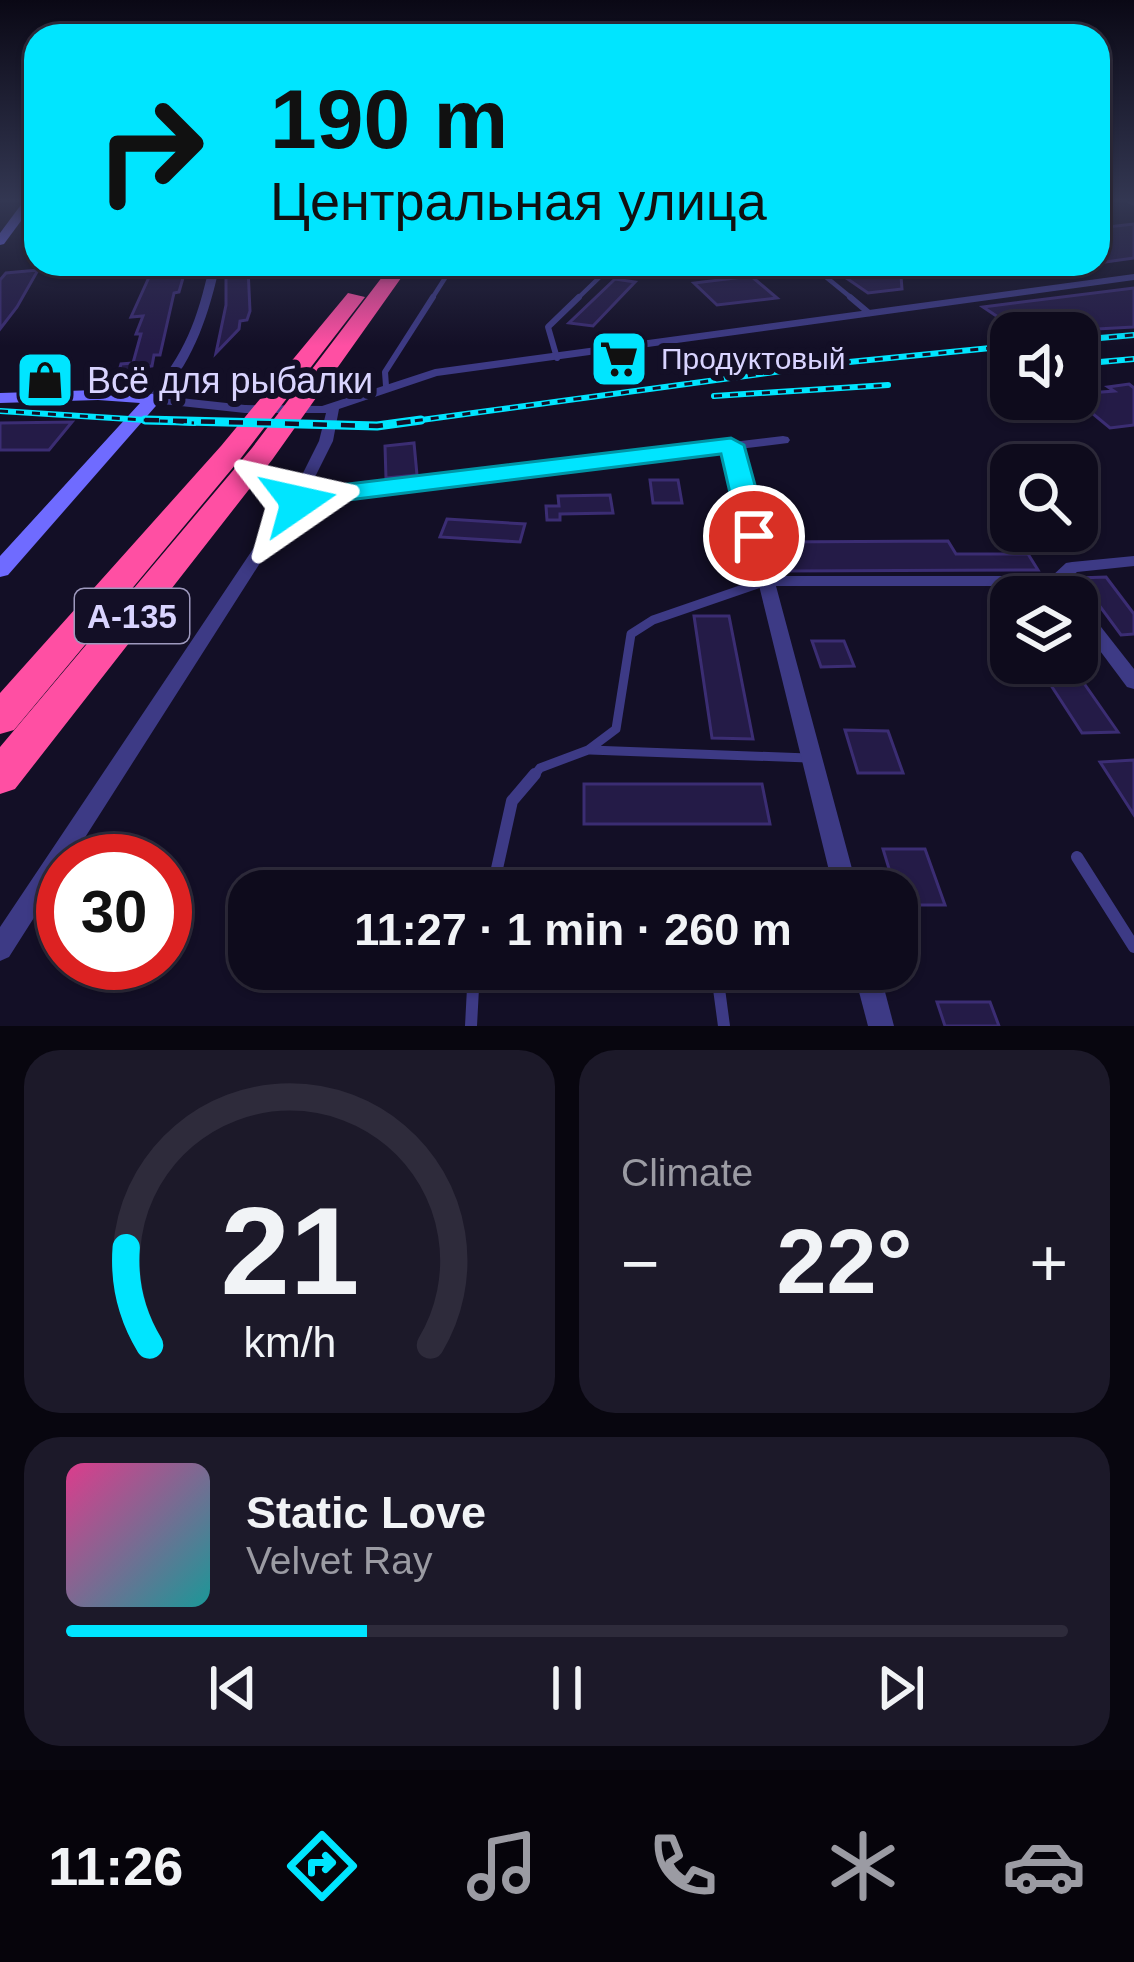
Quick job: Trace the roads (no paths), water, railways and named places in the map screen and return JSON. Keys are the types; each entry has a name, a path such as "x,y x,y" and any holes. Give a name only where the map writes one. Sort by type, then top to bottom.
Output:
{"highway":[{"name":"А-135","path":"0,776 246,453 282,389 371,276"},
{"name":"А-135","path":"0,719 246,453 310,391 393,276"}],"street":[{"path":"0,570 178,371 200,333 212,276"},
{"path":"0,398 98,394 284,411 334,408 386,386 435,373 1134,277"},
{"path":"312,491 307,478 326,441 334,408"},
{"path":"0,949 261,549 312,491 340,493 782,440"},
{"path":"731,445 841,870"},
{"path":"1062,576 1072,567 1134,561"},
{"path":"766,581 990,581"},
{"path":"1098,635 1134,682"},
{"path":"872,990 881,1026"}],"lane":[{"path":"386,386 385,372 446,276"},
{"path":"557,358 548,327 601,276"},
{"path":"824,276 869,313"},
{"path":"497,870 512,801 540,768 588,750 616,729 631,634 653,620 766,581"},
{"path":"588,750 812,758"},
{"path":"1077,857 1134,947"},
{"path":"471,1026 473,990"},
{"path":"719,990 724,1026"}],"railway":[{"path":"1098,338 1134,335"},
{"path":"399,423 849,362 990,348"},
{"path":"1098,362 1134,359"},
{"path":"714,396 888,385"},
{"path":"0,411 146,420"},
{"path":"146,420 399,423"},
{"path":"146,420 194,423"},
{"path":"399,423 421,420"}],"place":[{"name":"Продуктовый","path":"619,359"},
{"name":"Всё для рыбалки","path":"45,380"}]}
